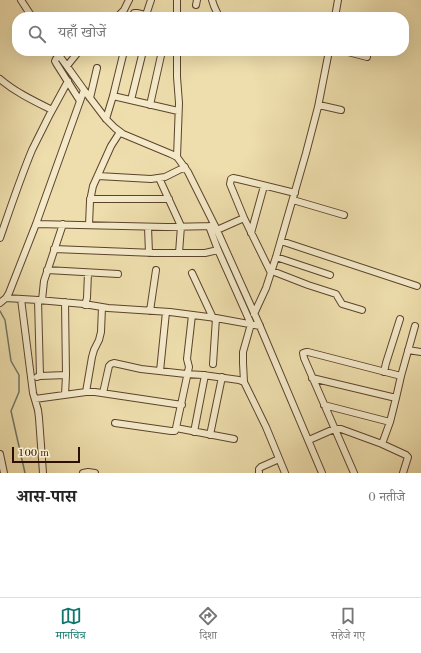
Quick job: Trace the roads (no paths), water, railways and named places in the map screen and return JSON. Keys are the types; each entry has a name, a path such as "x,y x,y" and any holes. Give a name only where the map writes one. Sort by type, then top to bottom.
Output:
{"street":[{"path":"21,0 29,12"},
{"path":"122,12 129,0"},
{"path":"150,0 150,12"},
{"path":"177,0 177,12"},
{"path":"212,0 217,12"},
{"path":"336,12 338,0"},
{"path":"57,56 55,61 80,101"},
{"path":"60,56 84,90 114,128 177,157 185,167 260,326 322,473"},
{"path":"67,66 76,56"},
{"path":"106,119 123,56"},
{"path":"131,100 142,56"},
{"path":"150,105 161,56"},
{"path":"176,56 179,103 177,157"},
{"path":"254,314 266,288 293,200 319,105 328,56"},
{"path":"90,98 97,68"},
{"path":"0,79 35,102 52,110"},
{"path":"0,238 32,151 68,81"},
{"path":"0,303 9,293 36,224 84,90"},
{"path":"113,96 178,112"},
{"path":"319,105 342,110"},
{"path":"89,225 90,199 93,186 111,146 120,132"},
{"path":"98,176 151,179 165,177 185,167"},
{"path":"159,178 181,226 179,253"},
{"path":"295,193 238,179 231,178 230,180 230,184 244,218 271,272 334,293 338,296 342,304 362,310"},
{"path":"251,233 264,186"},
{"path":"90,199 169,199"},
{"path":"293,200 344,215"},
{"path":"36,224 214,227 244,218"},
{"path":"40,376 40,300 47,270 62,224"},
{"path":"148,227 149,253"},
{"path":"214,227 218,250 250,324 243,352 244,382 266,427 285,473"},
{"path":"281,241 417,286"},
{"path":"54,249 149,253 205,253 218,250"},
{"path":"276,257 330,275"},
{"path":"47,270 118,274"},
{"path":"150,311 156,270"},
{"path":"85,305 87,298 88,273"},
{"path":"192,273 214,318 213,364"},
{"path":"6,298 166,312 260,326"},
{"path":"21,299 33,393 39,418 43,473"},
{"path":"65,302 65,395"},
{"path":"86,392 92,357 101,332 102,307"},
{"path":"160,371 166,312"},
{"path":"115,423 175,431 188,374 189,367 187,359 192,315"},
{"path":"384,372 400,319"},
{"path":"382,444 390,422 415,326"},
{"path":"408,350 421,352"},
{"path":"354,473 312,378 303,355 304,352 401,376"},
{"path":"103,393 109,366 114,363 160,371 222,377 244,382"},
{"path":"31,378 40,376 66,375"},
{"path":"194,432 205,375"},
{"path":"210,435 222,377"},
{"path":"312,378 396,398"},
{"path":"35,399 86,392 103,393 182,405"},
{"path":"324,405 390,422"},
{"path":"176,428 234,439"},
{"path":"309,440 334,429 341,429 382,444 406,455 408,457 403,473"},
{"path":"0,454 4,473"},
{"path":"260,473 259,469 279,459"},
{"path":"83,473 95,473"}],"waterway":[{"path":"0,311 5,320 11,361 19,375 19,392 11,411 25,473"}]}
